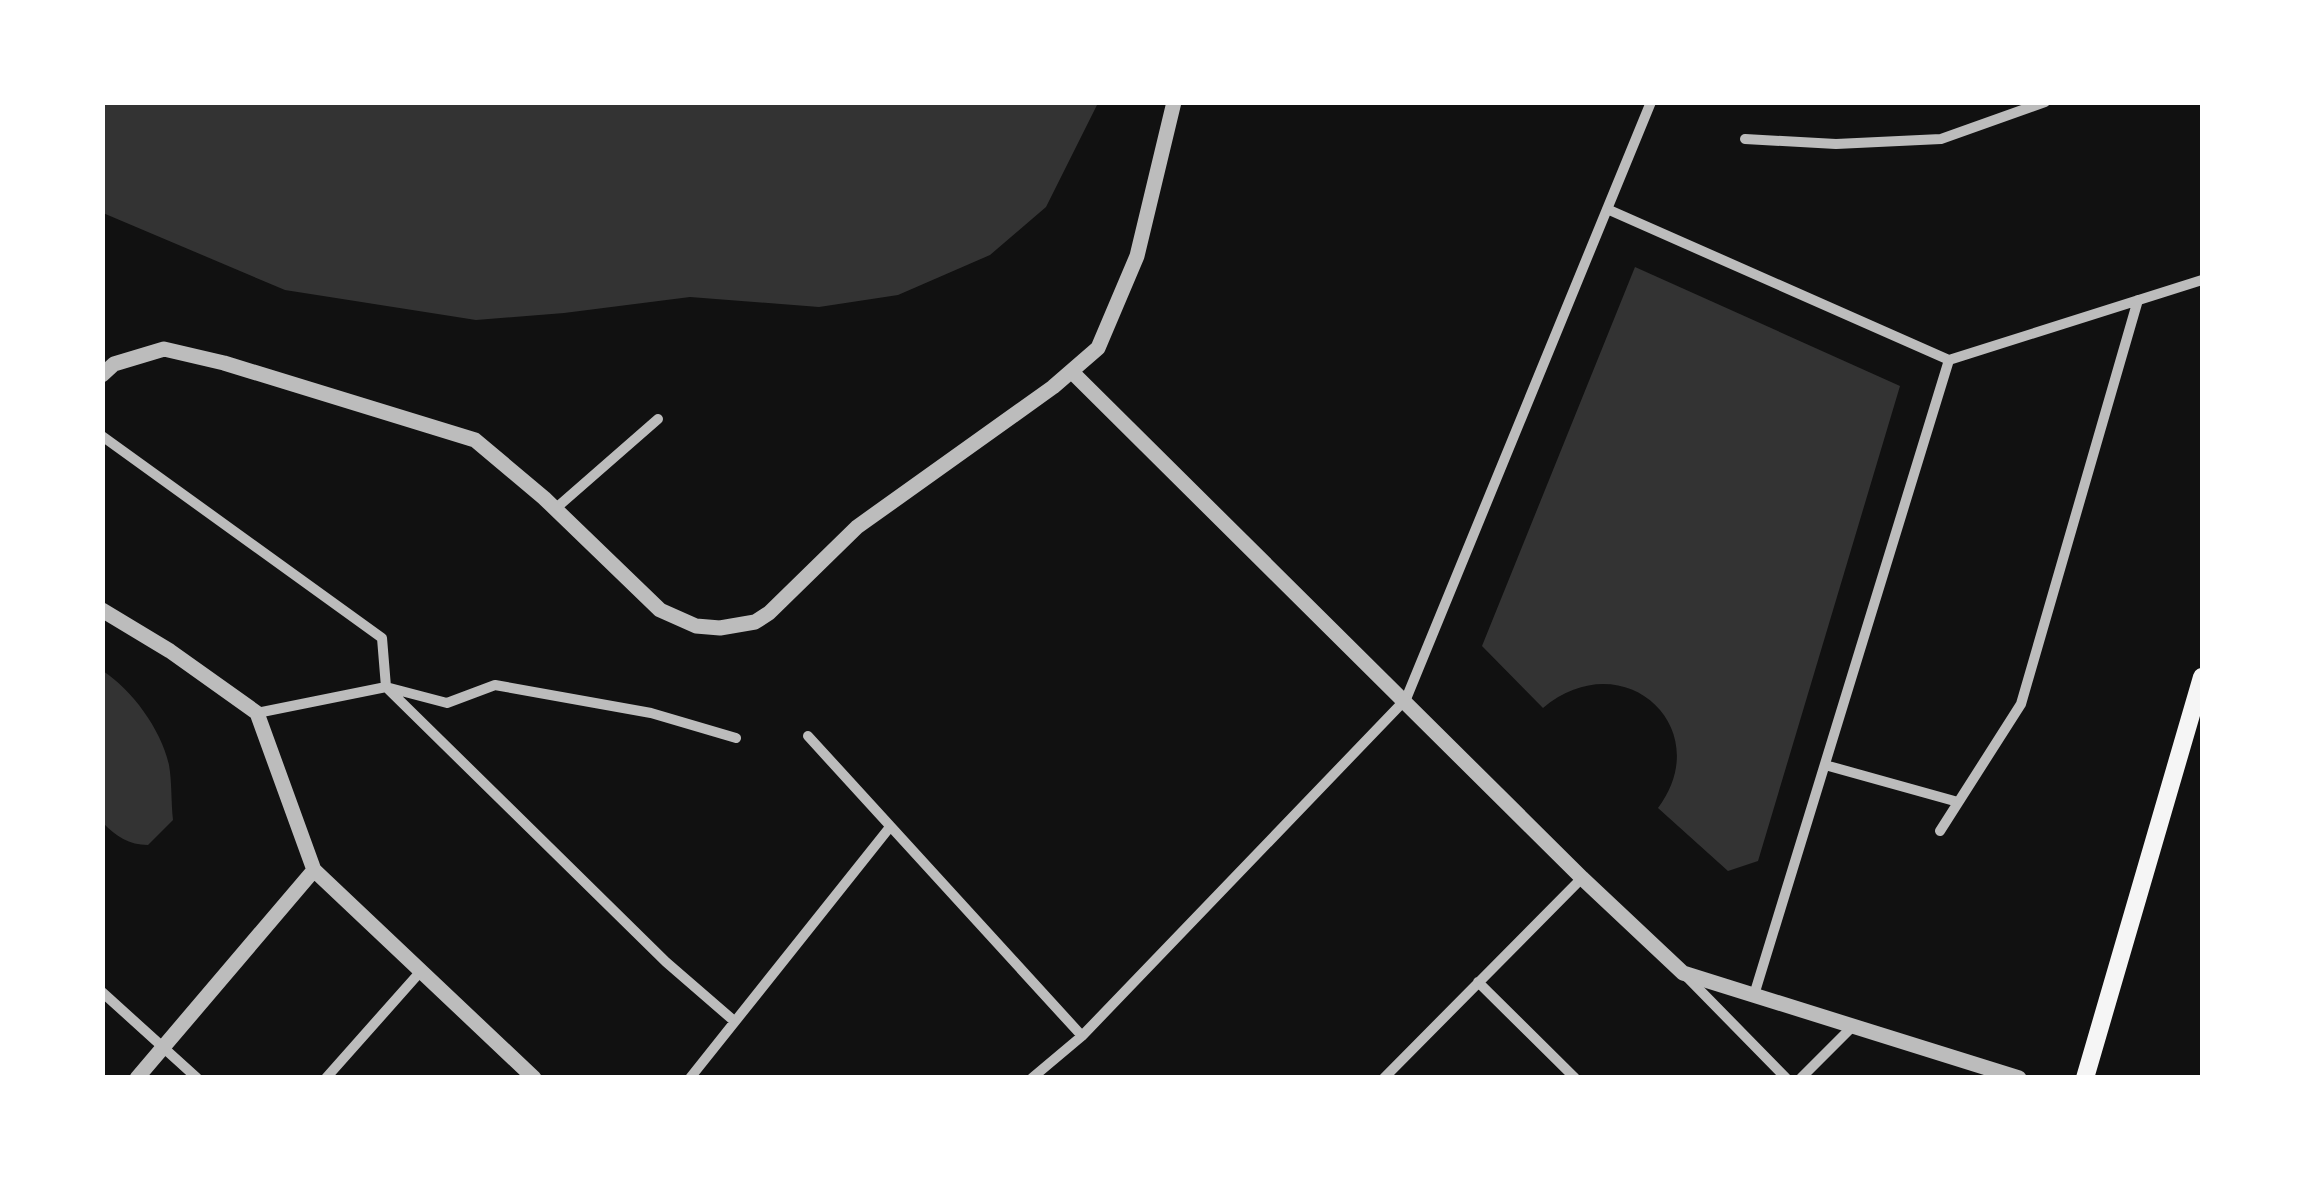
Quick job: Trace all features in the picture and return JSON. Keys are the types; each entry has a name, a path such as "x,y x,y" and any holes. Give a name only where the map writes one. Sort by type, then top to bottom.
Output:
{"main road":[{"path":"2086,1078 2202,677"}],"street":[{"path":"102,375 114,364 164,349 224,363 475,440 646,598 675,619 720,628 755,622 791,594 857,527 1072,372 1098,348 1137,256 1174,102"},
{"path":"1032,1078 1082,1036 1406,700 1651,102"},
{"path":"1744,139 1836,144 1941,139 2045,102"},
{"path":"1607,208 1949,360 2202,280"},
{"path":"1940,830 2021,704 2138,300"},
{"path":"1754,995 1949,360"},
{"path":"1072,372 1786,1078"},
{"path":"554,509 658,419"},
{"path":"102,436 382,638 386,687 666,962 733,1020"},
{"path":"102,610 170,651 257,712 314,870 526,1075"},
{"path":"257,712 386,687 446,703 495,685 651,713 736,738"},
{"path":"808,736 1082,1036"},
{"path":"1825,765 1958,802"},
{"path":"690,1078 890,827"},
{"path":"137,1078 314,870"},
{"path":"1384,1078 1582,878"},
{"path":"326,1078 422,971"},
{"path":"1683,973 2019,1078"},
{"path":"1478,982 1575,1078"},
{"path":"102,992 197,1078"},
{"path":"1801,1078 1853,1026"}],"shaded area":[{"path":"103,102 1098,103 1046,207 990,255 898,295 819,307 690,297 476,320 285,290 103,213"},
{"path":"1635,267 1900,386 1758,861 1728,871 1658,808 1674,778 1677,749 1669,724 1653,703 1630,689 1603,684 1573,690 1543,708 1482,646"},
{"path":"103,671 144,712 169,765 173,820 148,845 123,839 103,823"}]}
